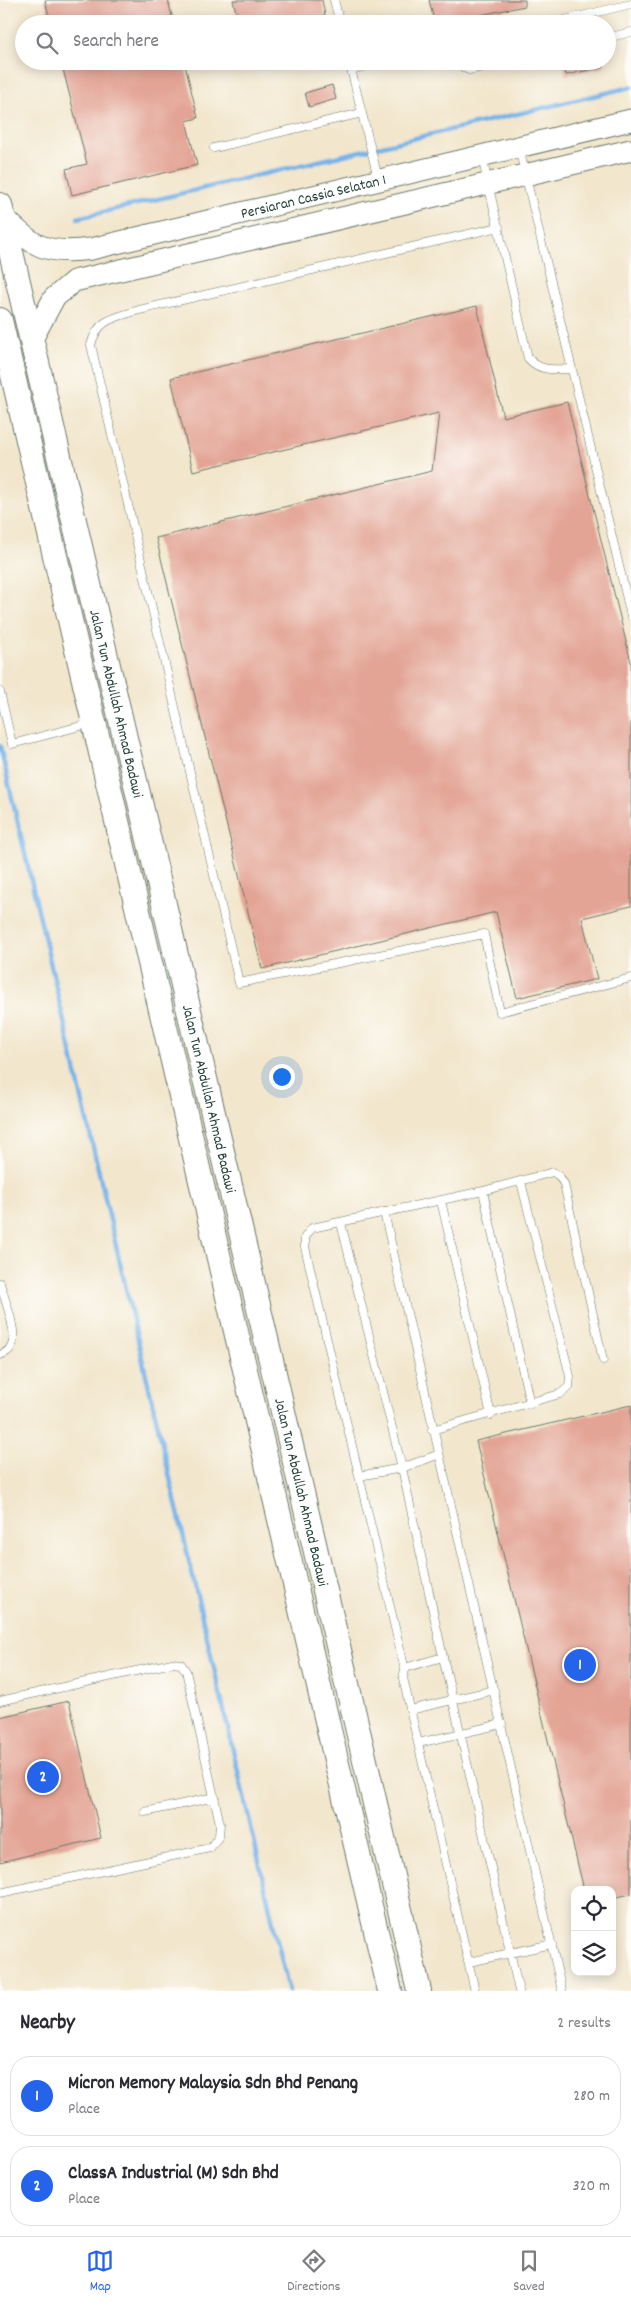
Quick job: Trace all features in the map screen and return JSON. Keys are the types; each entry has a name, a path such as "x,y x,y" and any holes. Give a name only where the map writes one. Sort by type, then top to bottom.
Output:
{"main road":[{"name":"Jalan Tun Abdullah Ahmad Badawi","path":"2,210 419,1991"},
{"name":"Jalan Tun Abdullah Ahmad Badawi","path":"0,320 4,349 94,723 390,1991"}],"street":[{"name":"Persiaran Cassia Selatan 1","path":"2,210 26,239 42,248 72,252 100,247 376,173 482,155 631,120"},
{"name":"Persiaran Cassia Selatan 1","path":"32,339 54,298 74,281 631,150"}],"lane":[{"path":"334,0 338,15"},
{"path":"585,15 631,4"},
{"path":"616,36 631,32"},
{"path":"351,70 376,173"},
{"path":"214,148 362,113"},
{"path":"518,146 570,369 631,616"},
{"path":"482,155 528,358 533,364 544,370 570,369"},
{"path":"499,227 139,310 106,321 98,328 91,345 239,984 484,934 500,1012 631,978"},
{"path":"0,692 12,744 94,723"},
{"path":"475,1991 403,1678 405,1670 305,1247 305,1236 312,1228 522,1182 553,1172 559,1176 564,1184 603,1360"},
{"path":"432,1430 530,1404 560,1394 570,1387 570,1376 522,1182"},
{"path":"483,1191 530,1404"},
{"path":"440,1201 491,1414"},
{"path":"384,1212 437,1455 502,1724 562,1991"},
{"path":"341,1222 402,1468 452,1700 519,1991"},
{"path":"0,1283 12,1328 12,1345 7,1352 0,1355"},
{"path":"359,1476 402,1468 437,1455"},
{"path":"405,1670 415,1664 443,1658"},
{"path":"0,1701 172,1663 181,1664 186,1672 215,1797 219,1836 210,1848 0,1893"},
{"path":"410,1710 494,1690"},
{"path":"418,1743 502,1724"},
{"path":"145,1812 215,1797"},
{"path":"469,1962 552,1944"}],"building":[{"path":"45,0 168,0 172,15 49,15"},
{"path":"233,0 322,0 325,15 237,15"},
{"path":"429,0 525,0 525,6 480,15 433,15"},
{"path":"63,70 186,70 198,118 186,121 197,165 72,195 66,169 87,164"},
{"path":"565,70 590,70 566,75"},
{"path":"332,85 336,99 309,107 305,93"},
{"path":"477,306 503,417 567,402 631,662 631,906 582,918 597,979 517,998 496,912 262,969 156,538 432,471 439,413 193,471 171,378"},
{"path":"631,1405 631,1894 616,1897 616,1886 583,1886 476,1441"},
{"path":"69,1701 101,1838 0,1862 0,1717"}],"waterway":[{"path":"78,218 631,87"},
{"path":"0,746 289,1991"}],"place":[{"name":"Micron Memory Malaysia Sdn Bhd Penang","path":"580,1665"},
{"name":"ClassA Industrial (M) Sdn Bhd","path":"43,1777"}]}
